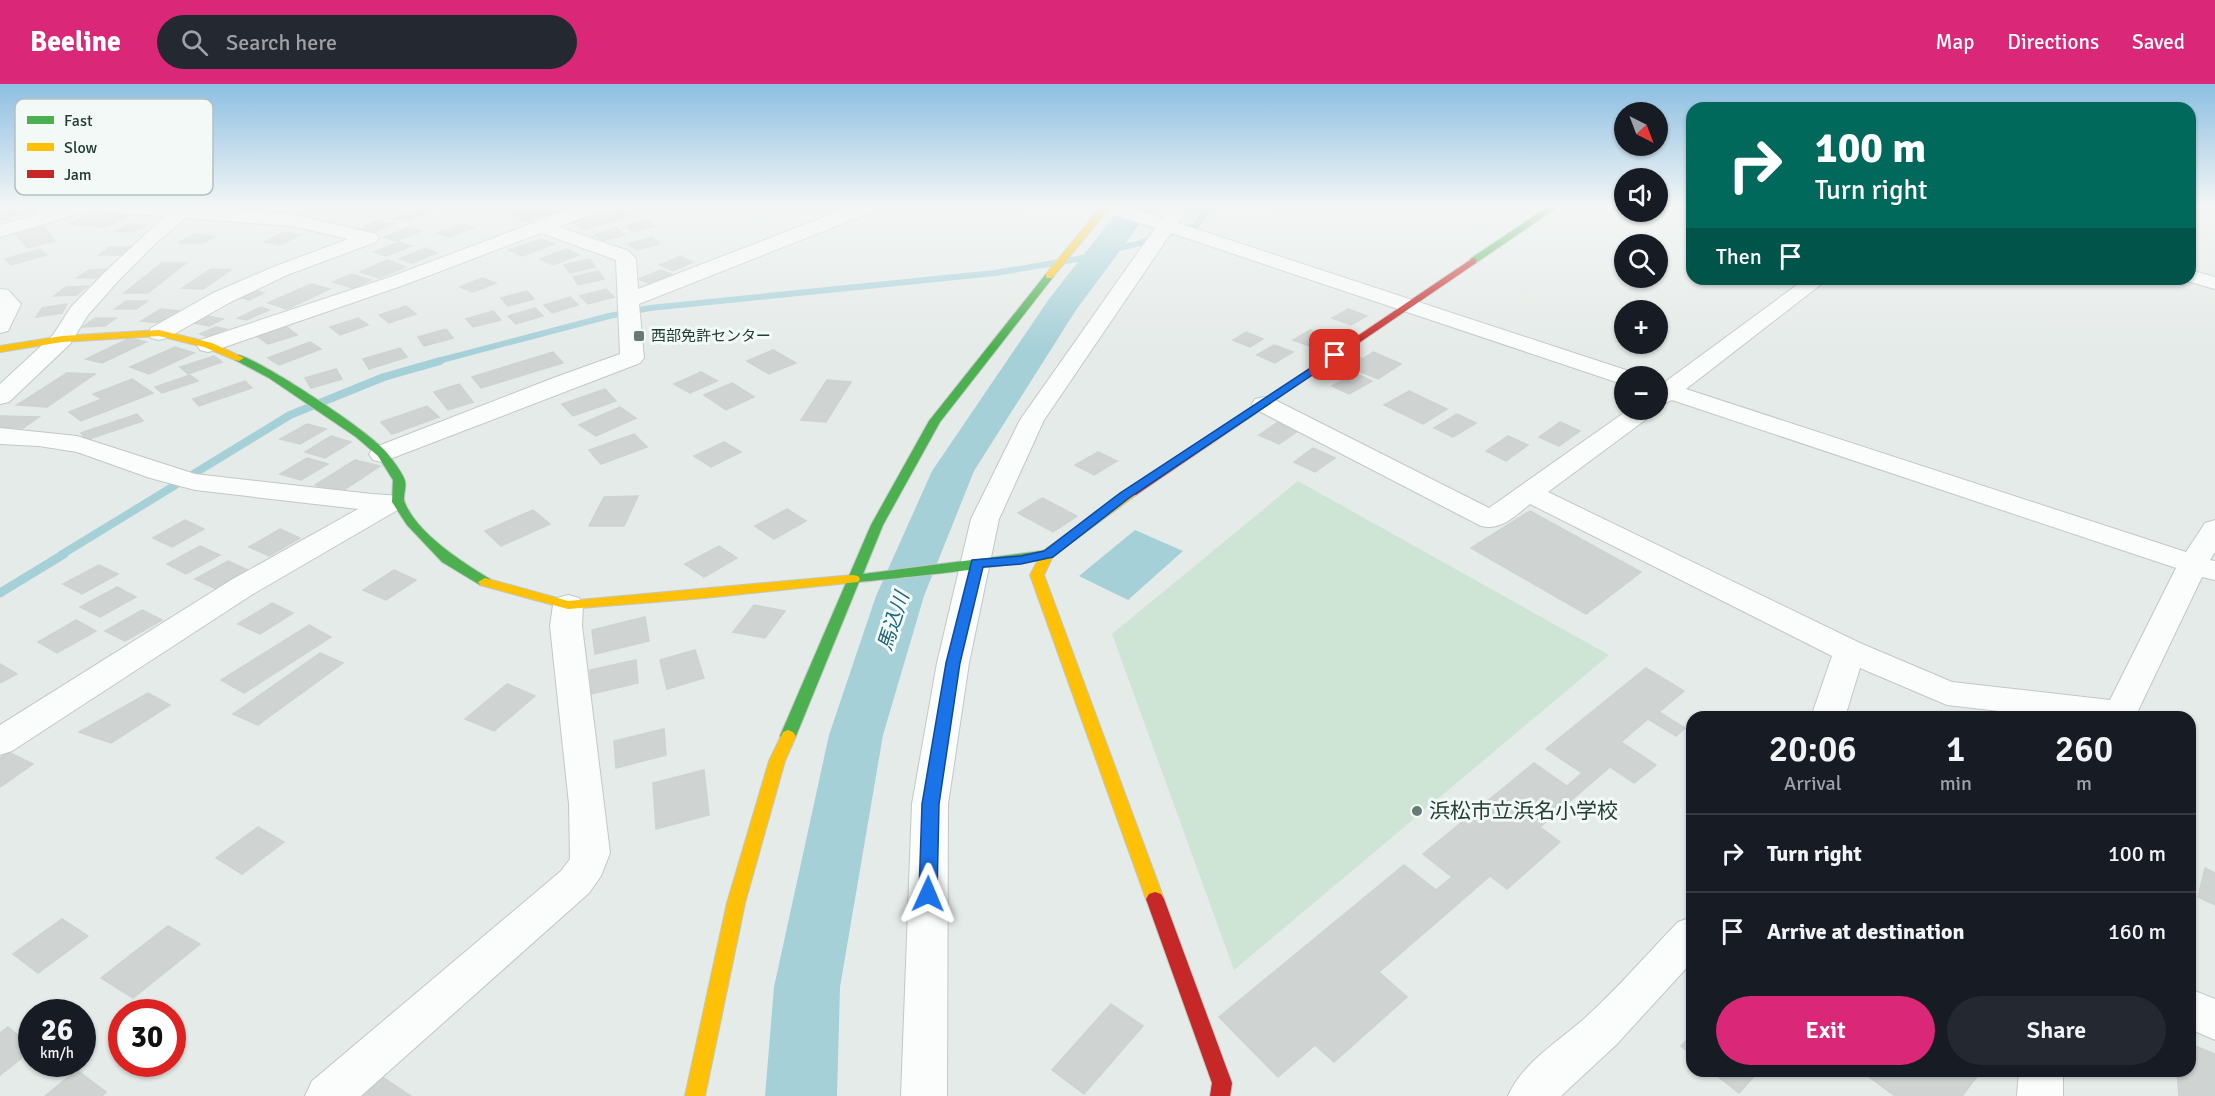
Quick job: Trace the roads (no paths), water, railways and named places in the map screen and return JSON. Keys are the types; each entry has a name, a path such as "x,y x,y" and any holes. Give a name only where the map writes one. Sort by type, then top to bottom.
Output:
{"street":[{"path":"0,397 62,339 79,312 134,253"},
{"path":"159,333 221,298 280,271 328,253"},
{"path":"208,345 397,281 469,253"},
{"path":"382,454 564,382 632,358 626,259 617,253"},
{"path":"630,308 759,253"},
{"path":"695,1096 735,903 777,761 877,525 935,422 1023,307 1068,253"},
{"path":"924,1096 930,804 953,663 986,519 1032,420 1149,253"},
{"path":"1257,253 1407,306 1614,374"},
{"path":"393,502 426,543 469,574 510,591 568,605 684,597 853,580 977,563 1021,560 1048,554 1125,496 1485,253"},
{"path":"2196,278 2215,283"},
{"path":"1668,388 1810,285"},
{"path":"0,295 10,304 0,326"},
{"path":"0,349 62,339 159,333 208,345 253,364 360,435 382,454 399,480 393,502 242,587 0,742"},
{"path":"1668,395 2204,568"},
{"path":"1264,404 1491,520 1629,420"},
{"path":"0,436 69,442 183,480 372,502 393,502"},
{"path":"1529,493 1849,651 1947,693 2088,711"},
{"path":"2121,711 2204,568 2215,528"},
{"path":"1048,554 1037,575 1222,1083 1220,1096"},
{"path":"328,1096 575,882 588,865 591,853 566,626 568,605"},
{"path":"1830,711 1849,651"},
{"path":"1531,1096 1560,1066 1601,1031 1686,940"},
{"path":"2196,1011 2215,1020"},
{"path":"2040,1096 2041,1077"}],"water":[{"path":"1135,530 1183,551 1128,600 1079,576"}],"waterway":[{"path":"434,362 609,316 650,308 995,273 1089,257 1097,253"},
{"name":"馬込川","path":"801,1096 807,987 856,735 900,596 953,471 1061,306 1102,253"},
{"path":"61,555 290,415 384,377 440,361"},
{"path":"0,593 64,554"}],"place":[{"name":"西部免許センター","path":"639,336"},
{"name":"浜松市立浜名小学校","path":"1417,811"}]}
